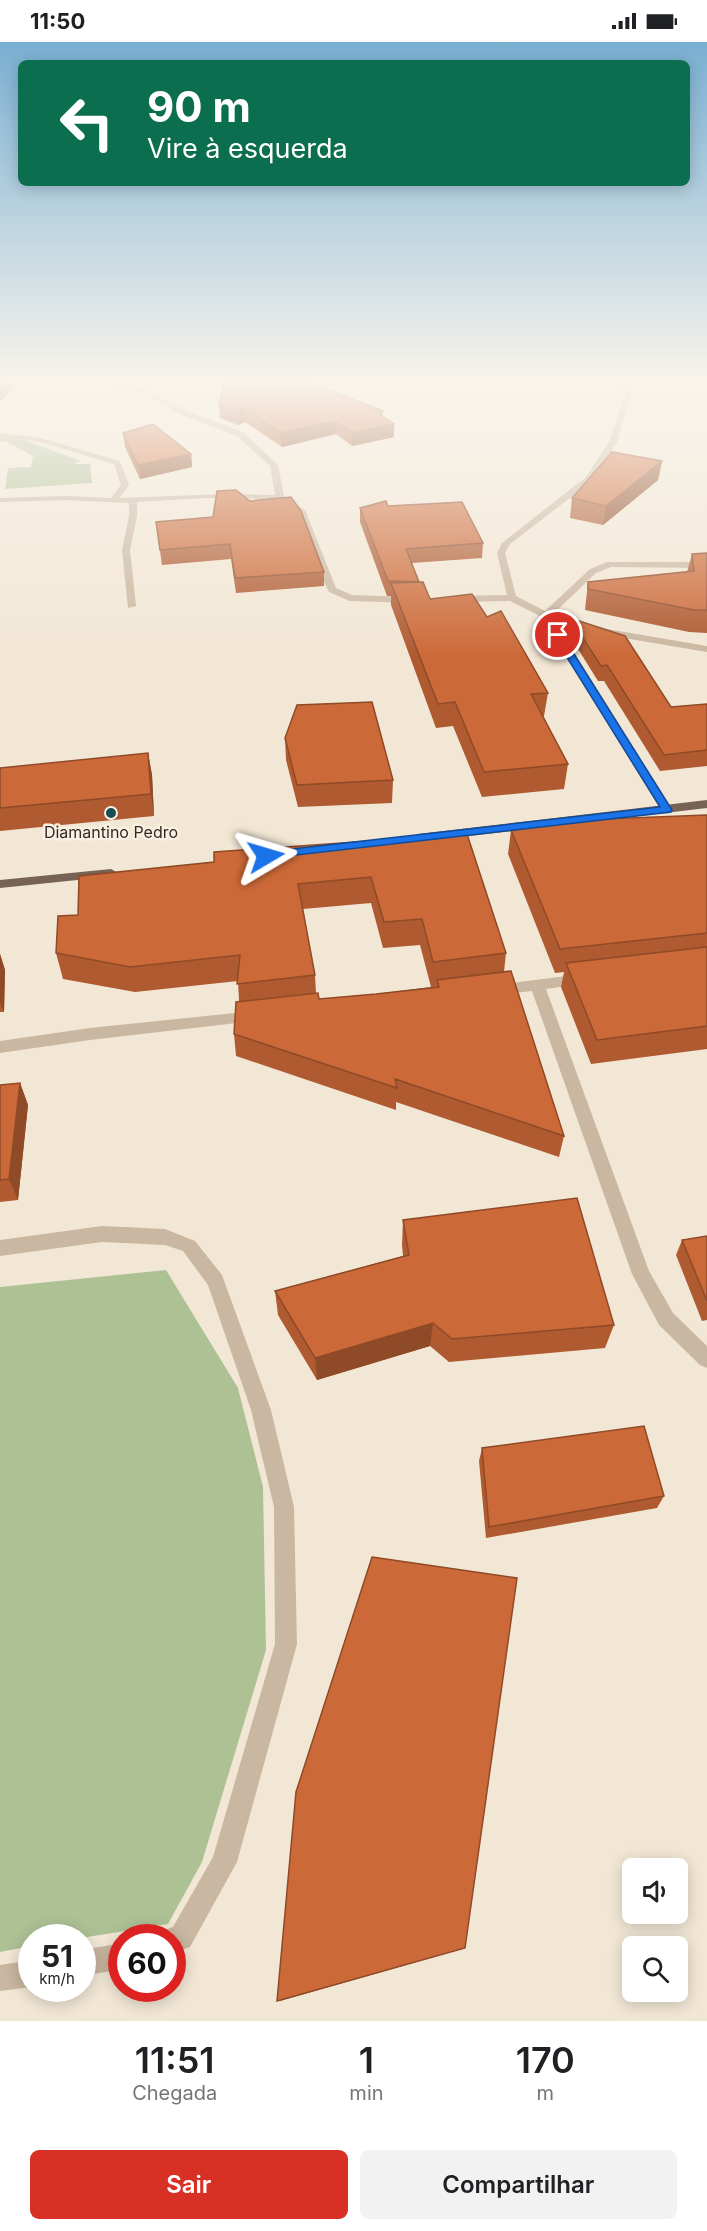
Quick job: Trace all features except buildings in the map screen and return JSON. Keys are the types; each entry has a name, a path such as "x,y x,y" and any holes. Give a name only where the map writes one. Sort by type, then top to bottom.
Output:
{"main road":[{"path":"408,840 707,804"},
{"path":"0,884 127,871"}],"street":[{"path":"113,501 125,484 121,472"},
{"path":"275,472 280,498"},
{"path":"512,598 501,553 506,543 589,479 593,472"},
{"path":"0,500 48,498 133,501 226,496 280,498 301,510 332,590 350,598 416,600"},
{"path":"0,510 63,506 84,501"},
{"path":"131,606 126,550 133,516 133,501"},
{"path":"546,615 593,571 610,564 707,565"},
{"path":"440,599 512,598 546,615 606,632 707,649"},
{"path":"546,615 667,810"},
{"path":"478,992 594,978"},
{"path":"537,985 641,1274 666,1319 707,1359"},
{"path":"0,1047 90,1034 266,1014"},
{"path":"0,1248 102,1234 165,1237 189,1246 216,1281 261,1410 284,1507 286,1644 224,1862 186,1929"},
{"path":"0,1978 18,1975"}],"green space":[{"path":"7,472 91,472 92,483 5,489"},
{"path":"166,1270 238,1388 263,1487 266,1650 202,1862 168,1924 108,1924 108,1934 96,1936 96,1924 18,1924 18,1949 0,1952 0,1287"}],"place":[{"name":"Diamantino Pedro","path":"111,813"}],"route":[{"path":"266,856 667,810 558,635"}]}
